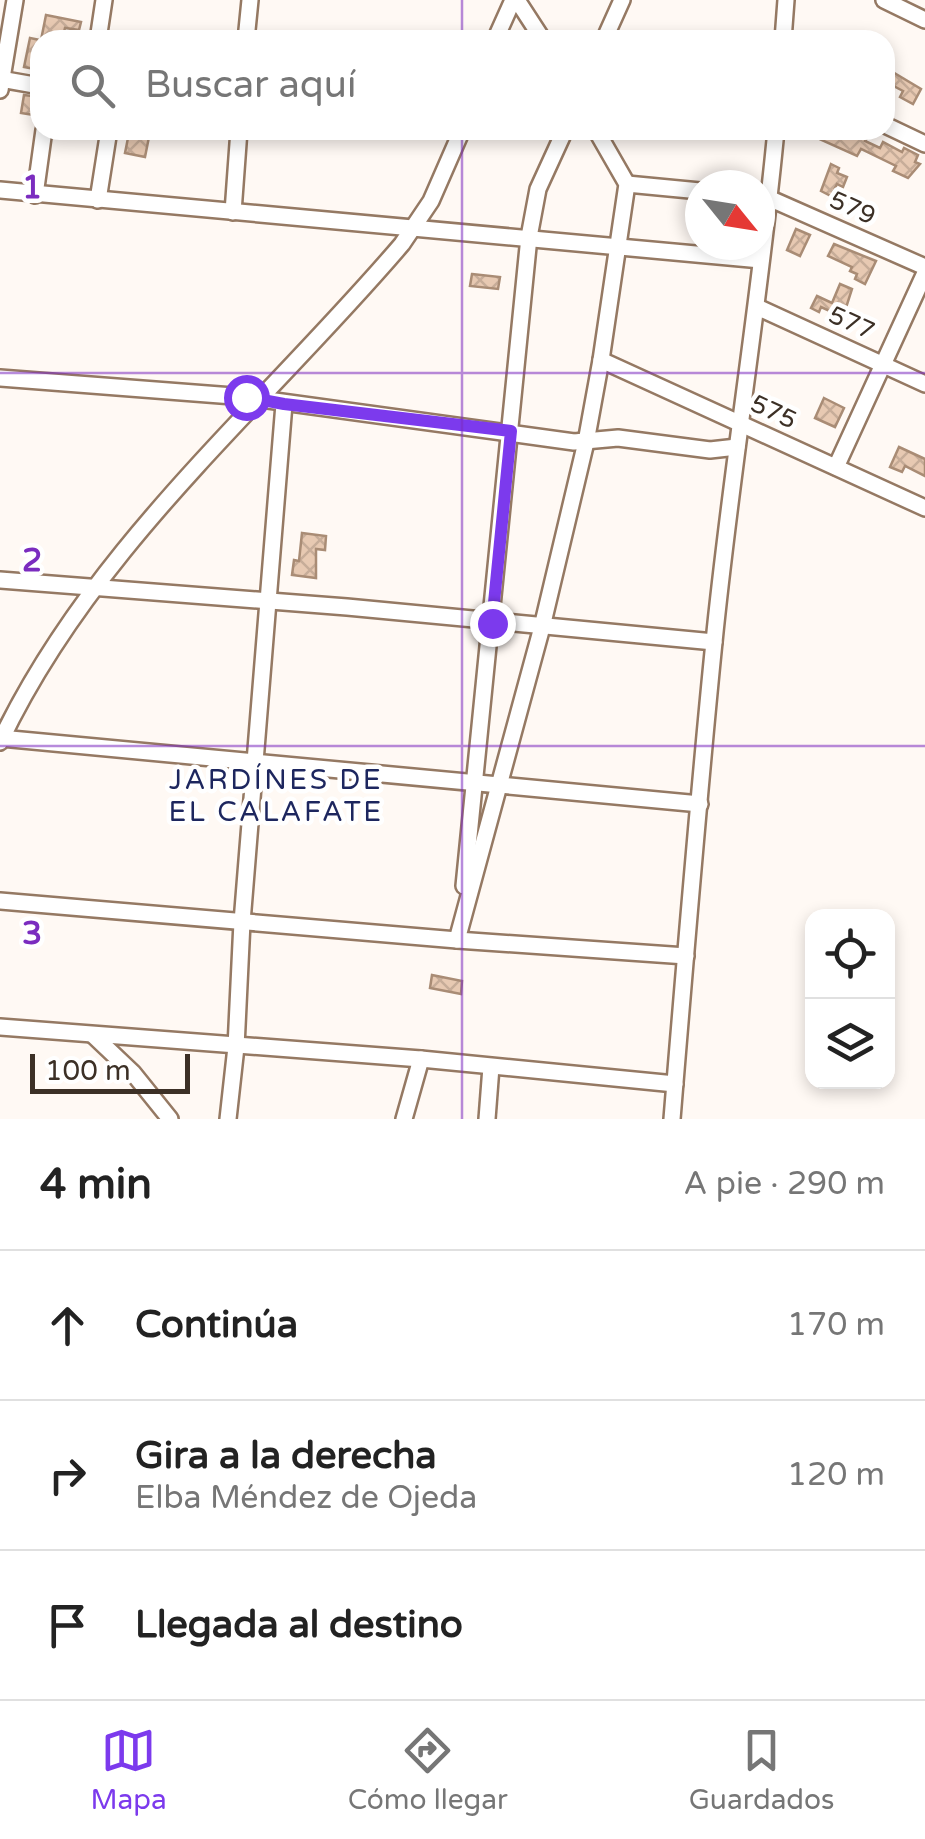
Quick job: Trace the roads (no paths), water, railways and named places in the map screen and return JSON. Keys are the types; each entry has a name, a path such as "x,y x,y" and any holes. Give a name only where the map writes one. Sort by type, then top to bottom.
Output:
{"street":[{"path":"15,0 1,83 30,85"},
{"path":"100,30 104,0"},
{"path":"247,30 250,0"},
{"path":"499,30 515,0 536,30"},
{"path":"608,30 622,0"},
{"path":"784,30 786,0"},
{"path":"884,0 925,20"},
{"path":"895,129 925,144"},
{"path":"35,194 43,140"},
{"path":"98,200 107,140"},
{"path":"232,212 238,140"},
{"path":"458,140 444,176 413,229 388,260 186,479 94,588 40,669 1,740 700,804"},
{"path":"466,901 463,882 529,237 538,189 560,140"},
{"path":"457,940 542,627 586,442 601,360 627,184 602,140"},
{"path":"769,170 774,140"},
{"path":"627,184 685,190"},
{"path":"0,190 685,253"},
{"name":"579","path":"775,201 925,270"},
{"path":"672,1119 714,642 761,260"},
{"path":"836,467 925,270"},
{"name":"577","path":"757,307 925,384"},
{"name":"575","path":"601,360 925,508"},
{"path":"0,378 260,398 586,442 618,438 710,450 737,447"},
{"path":"228,1119 284,404"},
{"path":"0,580 714,642"},
{"path":"0,901 686,956"},
{"path":"0,1027 421,1059 675,1084"},
{"path":"92,1035 123,1062 170,1119"},
{"path":"404,1119 421,1059"},
{"path":"486,1119 491,1067"}],"district":[{"name":"JARDÍNES DE EL CALAFATE","path":"276,795"}]}
